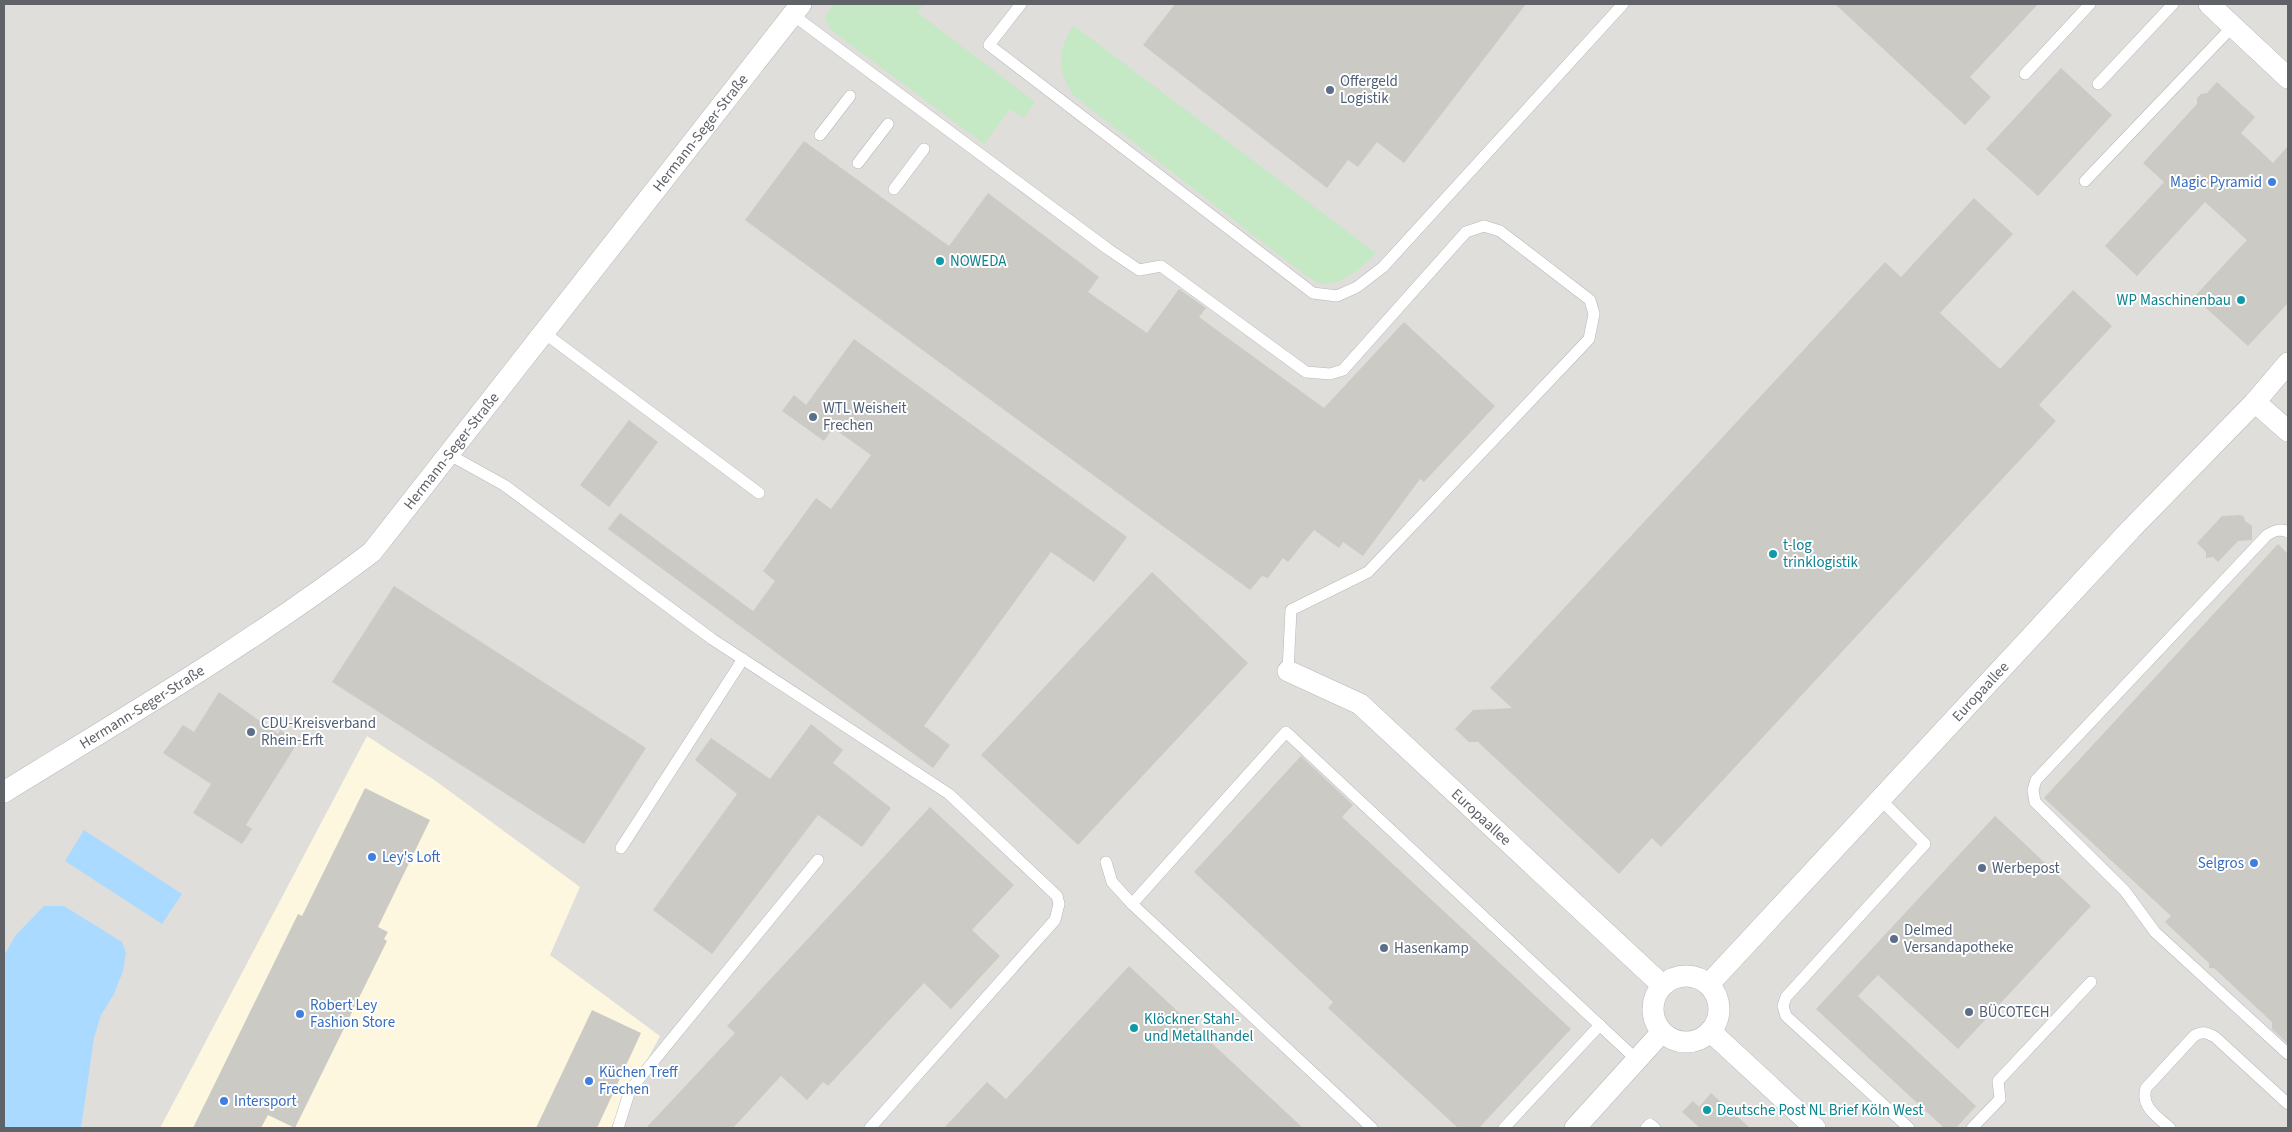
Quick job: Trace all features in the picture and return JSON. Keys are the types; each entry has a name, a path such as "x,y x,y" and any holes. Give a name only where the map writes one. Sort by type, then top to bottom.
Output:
{"street":[{"path":"2209,4 2288,78"},
{"name":"Hermann-Seger-Straße","path":"4,792 196,674 310,598 372,552 542,332 797,10"},
{"name":"Europaallee","path":"1708,984 2131,528 2255,402 2288,363"},
{"path":"2255,402 2288,431"},
{"name":"Europaallee","path":"1288,671 1360,704 1662,985"},
{"path":"1686,975 1699,978 1708,984 1716,995 1719,1006 1716,1021 1710,1031 1699,1039 1688,1042 1672,1039 1662,1032 1655,1023 1652,1011 1655,994 1662,985 1675,977 1686,975"},
{"path":"1710,1031 1815,1128"},
{"path":"1575,1128 1662,1032"}],"lane":[{"path":"1021,4 989,45 1312,293 1337,296 1357,287 1383,267 1623,4"},
{"path":"2025,74 2090,4"},
{"path":"2098,84 2173,4"},
{"path":"797,10 1108,249 1139,270 1161,266 1306,372 1330,374 1343,370 1466,232 1484,226 1500,231 1590,300 1594,314 1589,338 1368,572 1291,610 1292,628 1288,671"},
{"path":"2085,181 2233,26"},
{"path":"820,136 850,96"},
{"path":"858,163 888,124"},
{"path":"894,189 924,149"},
{"path":"542,332 759,493"},
{"path":"448,454 504,485 642,589 743,659 949,794 1052,890 1060,904 1055,920 870,1128"},
{"path":"2288,532 2275,530 2267,535 2036,780 2033,790 2035,802 2125,891 2155,932 2288,1054"},
{"path":"621,848 743,659"},
{"path":"1132,904 1286,732 1637,1060"},
{"path":"1880,799 1925,844 1786,997 1784,1006 1786,1016 1909,1128"},
{"path":"618,1128 630,1090 818,860"},
{"path":"1106,862 1112,882 1132,904 1372,1128"},
{"path":"1972,1128 2000,1099 1998,1081 2090,982"},
{"path":"1504,1128 1600,1025"},
{"path":"2170,1128 2146,1106 2143,1097 2146,1088 2194,1036 2201,1032 2207,1032 2215,1037 2288,1104"},
{"path":"1646,1128 1650,1124 1655,1128"}],"shaded area":[{"path":"4,4 2288,4 2288,1128 614,1128 612,1126 660,1036 550,955 580,887 433,779 367,736 160,1128 4,1128"},
{"path":"367,736 433,779 580,887 550,955 660,1036 610,1128 160,1128"}],"green space":[{"path":"833,4 924,4 917,12 1035,102 1024,118 1010,109 984,144 831,30 825,18"},
{"path":"1073,25 1376,253 1358,270 1334,283 1318,283 1305,275 1074,96 1064,77 1061,61 1064,44"}],"water":[{"path":"84,830 182,894 162,924 65,861"},
{"path":"44,906 64,906 122,942 126,953 123,971 114,994 101,1015 94,1038 81,1128 4,1128 4,956 15,936"}],"building":[{"name":"Offergeld Logistik","path":"1175,4 1526,4 1404,163 1377,142 1358,167 1348,160 1327,188 1143,45"},
{"path":"1835,4 2038,4 1970,77 1991,97 1965,125"},
{"path":"2061,68 2112,115 2038,196 1986,149"},
{"path":"2217,82 2255,117 2241,133 2273,163 2288,146 2288,303 2248,346 2194,297 2247,240 2205,202 2137,276 2105,246 2164,182 2143,163 2197,104 2197,98 2201,94 2207,93"},
{"path":"804,141 949,246 988,193 1099,277 1088,292 1147,333 1179,289 1206,308 1199,317 1324,408 1404,322 1495,406 1424,482 1420,479 1363,556 1343,542 1339,548 1314,530 1288,562 1283,558 1268,578 1262,576 1250,590 745,220"},
{"name":"t-log trinklogistik","path":"1974,198 2013,234 1940,313 2000,369 2073,290 2112,326 2039,405 2056,421 1661,847 1652,838 1619,874 1478,742 1469,742 1455,729 1473,710 1512,708 1490,688 1885,262 1901,277"},
{"path":"854,339 1127,537 1094,582 1051,552 924,726 950,745 933,768 608,529 620,513 753,611 775,581 763,571 816,498 831,509 871,455 833,428 824,441 782,411 794,395 806,405"},
{"path":"629,420 658,442 609,507 580,485"},
{"path":"2240,515 2252,526 2252,540 2238,541 2218,562 2213,557 2206,558 2206,552 2197,543 2222,516"},
{"path":"2278,544 2288,554 2288,1044 2272,1029 2272,1022 2214,968 2209,968 2209,963 2165,922 2171,916 2044,798"},
{"path":"1152,572 1248,663 1078,845 981,755"},
{"path":"394,586 646,748 584,844 332,682"},
{"path":"219,692 278,734 280,730 298,742 246,825 252,829 242,844 193,813 211,784 163,753 183,725 194,732"},
{"path":"811,724 843,750 833,763 891,808 862,847 818,815 712,954 653,910 737,794 695,760 711,738 770,779"},
{"path":"1301,756 1353,805 1342,817 1571,1029 1479,1128 1458,1128 1328,1008 1333,1002 1194,872"},
{"name":"Robert Ley Fashion Store","path":"365,788 430,820 378,927 388,932 384,939 387,941 295,1128 268,1115 261,1128 193,1128 298,914 302,916"},
{"path":"930,807 1014,885 972,930 1000,956 951,1009 924,983 828,1086 823,1082 807,1100 781,1076 733,1128 646,1128 735,1033 727,1026"},
{"path":"1995,816 2091,906 1958,1049 1878,975 1858,996 1976,1106 1956,1128 1944,1128 1816,1009"},
{"name":"Klöckner Stahl- und Metallhandel","path":"1129,966 1303,1128 944,1128 987,1082 1006,1099"},
{"name":"Küchen Treff Frechen","path":"592,1010 641,1033 597,1128 536,1128"},
{"name":"Deutsche Post NL Brief Köln West","path":"1711,1093 1750,1128 1700,1128 1682,1112 1693,1101 1699,1107"}],"place":[{"name":"Offergeld Logistik","path":"1330,90"},
{"name":"Magic Pyramid","path":"2272,182"},
{"name":"NOWEDA","path":"940,261"},
{"name":"WP Maschinenbau","path":"2241,300"},
{"name":"WTL Weisheit Frechen","path":"813,417"},
{"name":"t-log trinklogistik","path":"1773,554"},
{"name":"CDU-Kreisverband Rhein-Erft","path":"251,732"},
{"name":"Ley's Loft","path":"372,857"},
{"name":"Selgros","path":"2254,863"},
{"name":"Werbepost","path":"1982,868"},
{"name":"Delmed Versandapotheke","path":"1894,939"},
{"name":"Hasenkamp","path":"1384,948"},
{"name":"BÜCOTECH","path":"1969,1012"},
{"name":"Robert Ley Fashion Store","path":"300,1014"},
{"name":"Klöckner Stahl- und Metallhandel","path":"1134,1028"},
{"name":"Küchen Treff Frechen","path":"589,1081"},
{"name":"Intersport","path":"224,1101"},
{"name":"Deutsche Post NL Brief Köln West","path":"1707,1110"}]}
